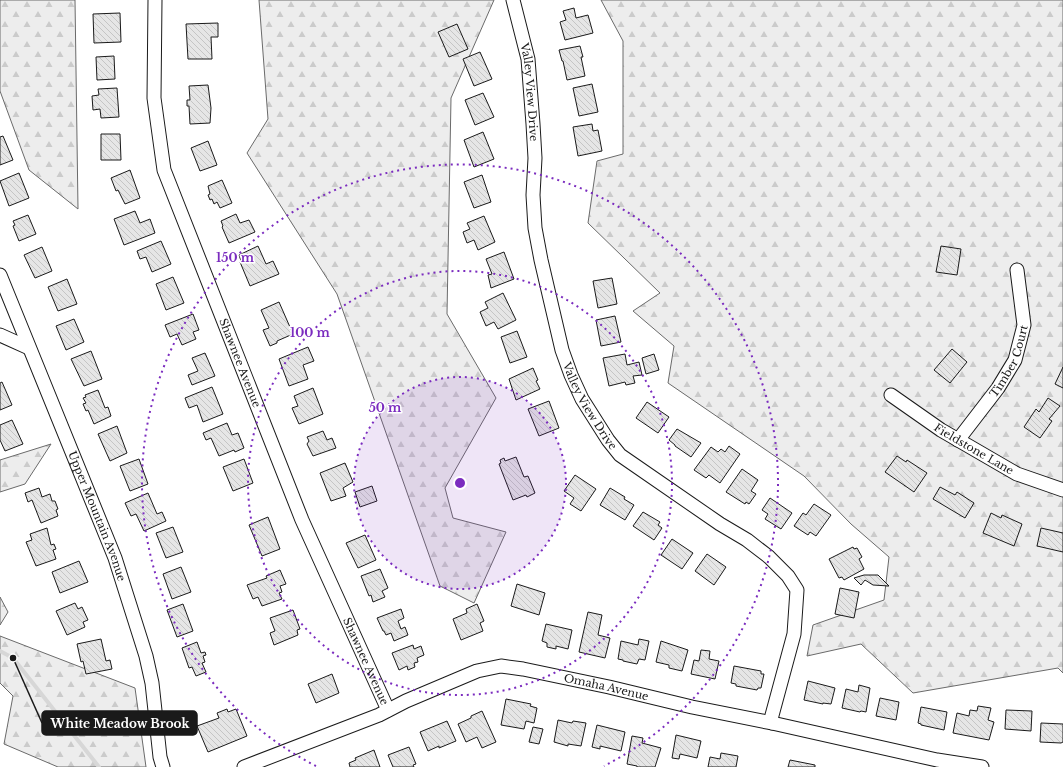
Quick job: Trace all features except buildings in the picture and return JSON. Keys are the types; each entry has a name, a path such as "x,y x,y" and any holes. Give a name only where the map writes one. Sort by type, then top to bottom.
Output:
{"street":[{"name":"Shawnee Avenue","path":"156,0 154,98 164,170 302,520 388,710"},
{"name":"Valley View Drive","path":"513,0 528,59 535,158 533,195 535,228 540,260 562,350 582,399 608,440 620,455 720,524 747,540 769,557 788,576 797,590 794,634 771,719 772,723"},
{"name":"Timber Court","path":"958,440 998,388 1016,360 1024,325 1017,270"},
{"name":"Upper Mountain Avenue","path":"0,275 82,474 120,573 146,656 152,683 160,757 163,767"},
{"path":"0,335 29,348"},
{"name":"Fieldstone Lane","path":"892,395 941,430 1017,474 1063,490"},
{"name":"Omaha Avenue","path":"244,767 347,728 388,710 406,700 477,671 501,666 523,669 608,687 692,707 772,723 937,760 982,767"}],"green space":[{"path":"0,0 75,0 78,209 29,170 0,91"},
{"path":"259,0 494,0 451,98 447,314 496,398 445,488 453,518 506,532 474,603 440,586 337,294 247,153 268,119"},
{"path":"601,0 1063,0 1063,673 1058,668 913,693 861,644 807,656 813,625 884,600 889,557 851,524 804,476 668,383 674,346 633,311 660,293 588,223 597,161 623,154 623,41"},
{"path":"51,444 25,484 0,492 0,460"},
{"path":"0,597 8,612 0,625"},
{"path":"0,636 135,688 146,767 58,767 4,744 13,696 0,683"}],"waterway":[{"path":"0,651 13,658 99,767"}],"place":[{"name":"White Meadow Brook","path":"13,658"}]}
